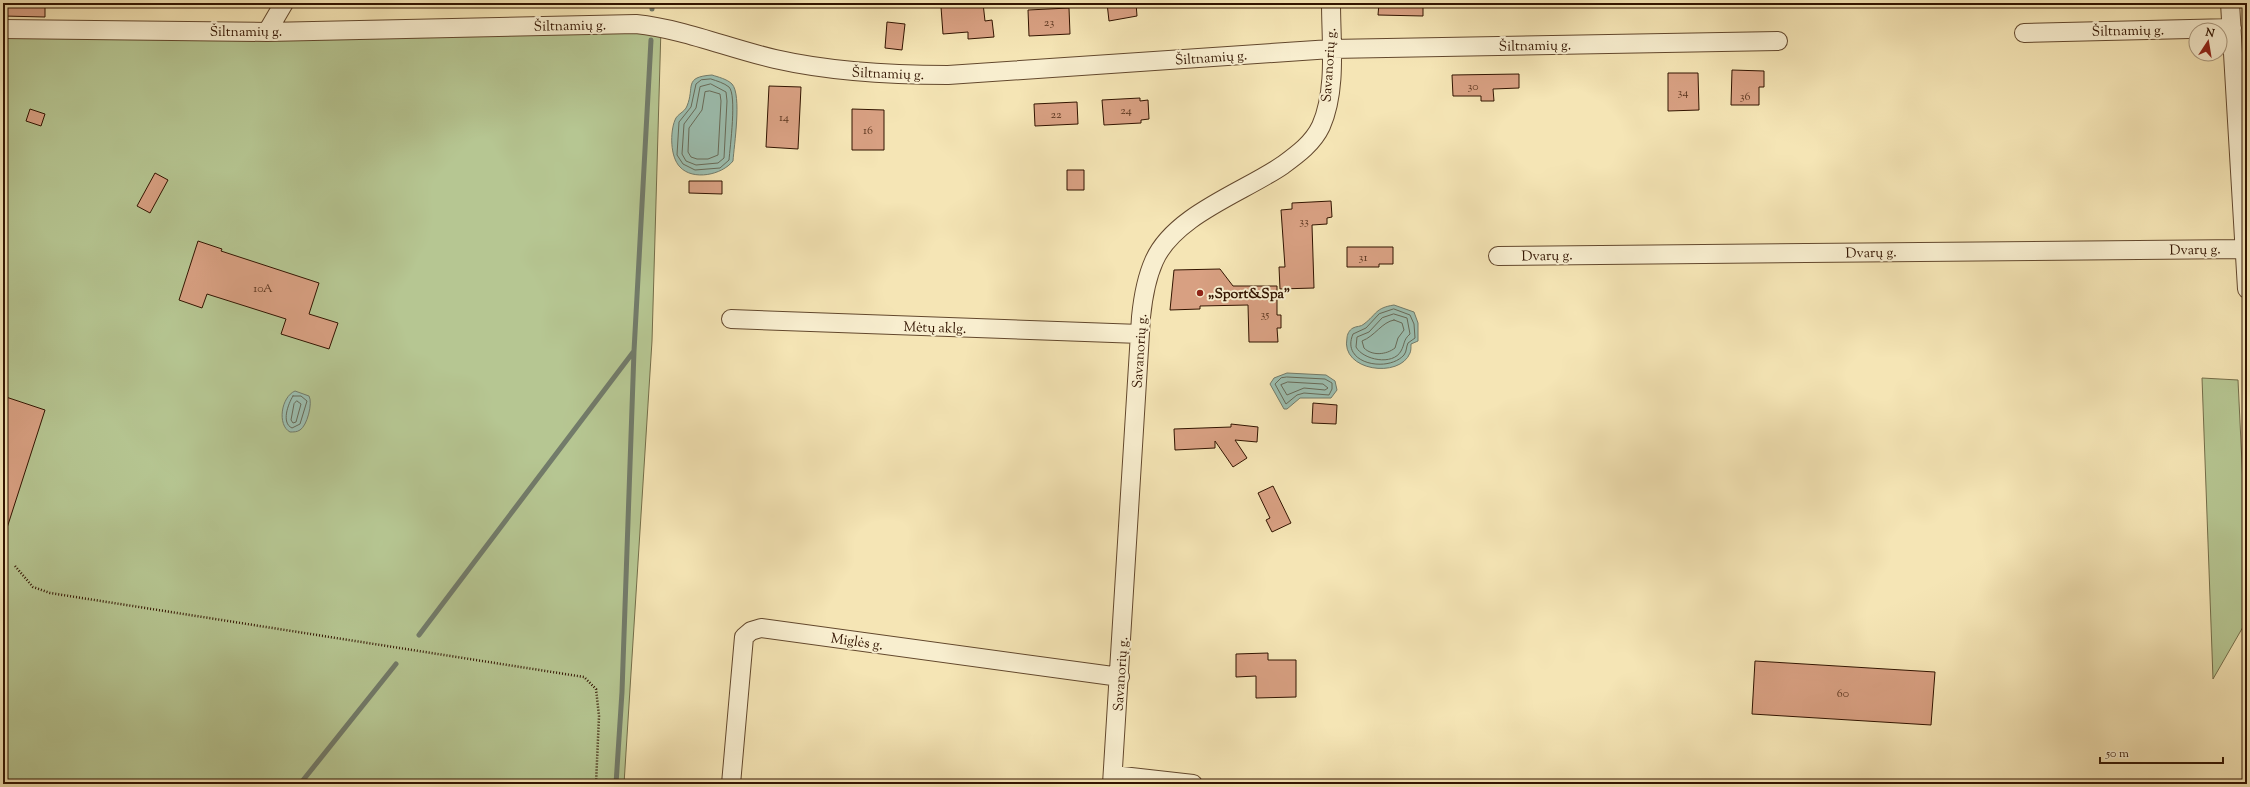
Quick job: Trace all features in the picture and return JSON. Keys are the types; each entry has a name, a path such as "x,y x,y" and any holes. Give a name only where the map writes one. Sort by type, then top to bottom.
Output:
{"street":[{"path":"267,32 284,3"},
{"name":"Savanorių g.","path":"1112,779 1120,677 1140,334 1145,285 1154,259 1169,238 1188,222 1285,163 1309,144 1317,132 1326,106 1330,83 1331,3"},
{"path":"2230,3 2247,289"},
{"name":"Šiltnamių g.","path":"3,28 267,32 636,24 661,27 776,59 857,73 898,75 948,75 1331,49 1778,41"},
{"name":"Šiltnamių g.","path":"2024,33 2232,28"},
{"name":"Dvarų g.","path":"1498,256 2244,249"},
{"name":"Mėtų aklg.","path":"731,319 1140,334"},
{"name":"Miglės g.","path":"731,784 744,637 751,630 761,628 1120,677"},
{"path":"1112,779 1193,784"}],"path":[{"path":"15,566 33,587 50,593 584,678 596,689 599,716 596,784"}],"green space":[{"path":"661,27 652,341 624,784 3,784 3,29"},
{"path":"2202,378 2238,380 2247,569 2247,620 2213,679"}],"water":[{"path":"712,75 730,82 735,90 737,109 733,161 722,170 715,173 700,175 692,174 680,167 674,157 672,144 673,125 676,118 685,110 687,106 693,81 703,76"},
{"path":"1394,305 1414,312 1418,323 1418,341 1411,344 1410,353 1404,361 1395,366 1372,368 1361,364 1352,358 1347,349 1347,335 1350,330 1363,325 1383,308"},
{"path":"1287,373 1326,375 1335,381 1337,390 1331,398 1300,398 1287,409 1284,409 1270,384 1274,378"},
{"path":"295,391 309,396 310,409 303,428 298,431 290,432 283,423 282,411 286,399"}],"building":[{"path":"3,3 45,3 45,17 3,16"},
{"path":"983,3 985,21 992,20 994,37 968,39 968,32 943,34 941,7"},
{"path":"1107,3 1136,3 1137,16 1109,21"},
{"path":"1379,3 1423,3 1423,16 1378,15"},
{"path":"1069,8 1070,34 1029,36 1028,10"},
{"path":"887,22 905,24 902,50 885,48"},
{"path":"1732,70 1764,71 1764,87 1759,87 1759,105 1731,105"},
{"path":"1668,73 1698,73 1699,110 1668,111"},
{"path":"1519,74 1519,88 1493,89 1494,101 1481,101 1481,96 1453,96 1452,75"},
{"path":"769,86 801,87 798,149 766,147"},
{"path":"1140,98 1140,101 1148,100 1149,119 1141,120 1141,123 1104,125 1102,100"},
{"path":"1077,102 1078,124 1035,126 1034,104"},
{"path":"30,109 45,114 41,126 26,121"},
{"path":"852,109 884,110 884,150 852,150"},
{"path":"1067,170 1084,170 1084,190 1067,190"},
{"path":"155,173 168,180 150,213 137,206"},
{"path":"689,181 722,181 722,194 689,193"},
{"path":"1331,201 1332,217 1327,218 1327,224 1312,225 1314,288 1280,289 1279,267 1285,267 1281,210 1292,209 1292,203"},
{"path":"198,241 222,249 221,251 319,283 309,314 338,323 329,349 281,334 286,319 207,294 202,308 179,300"},
{"path":"1347,247 1393,247 1393,264 1379,264 1379,267 1347,267"},
{"path":"1220,269 1233,286 1277,286 1277,315 1281,315 1281,328 1277,328 1278,342 1249,342 1248,305 1200,306 1200,309 1170,310 1174,270"},
{"path":"3,396 45,410 6,531 3,530"},
{"path":"1313,403 1337,405 1336,424 1312,423"},
{"path":"1231,424 1258,427 1257,442 1235,440 1247,458 1233,467 1215,441 1215,448 1175,450 1174,429 1231,427"},
{"path":"1273,486 1291,523 1272,532 1266,520 1270,518 1258,493"},
{"path":"1268,653 1268,660 1296,660 1296,697 1256,698 1256,676 1236,677 1236,654"},
{"path":"1755,661 1935,672 1931,725 1752,714"}],"waterway":[{"path":"652,3 652,9"},
{"path":"419,635 634,351 651,40"},
{"path":"616,784 622,692 634,351"},
{"path":"300,784 396,664"}],"place":[{"name":"„Sport&Spa”","path":"1200,293"}]}
